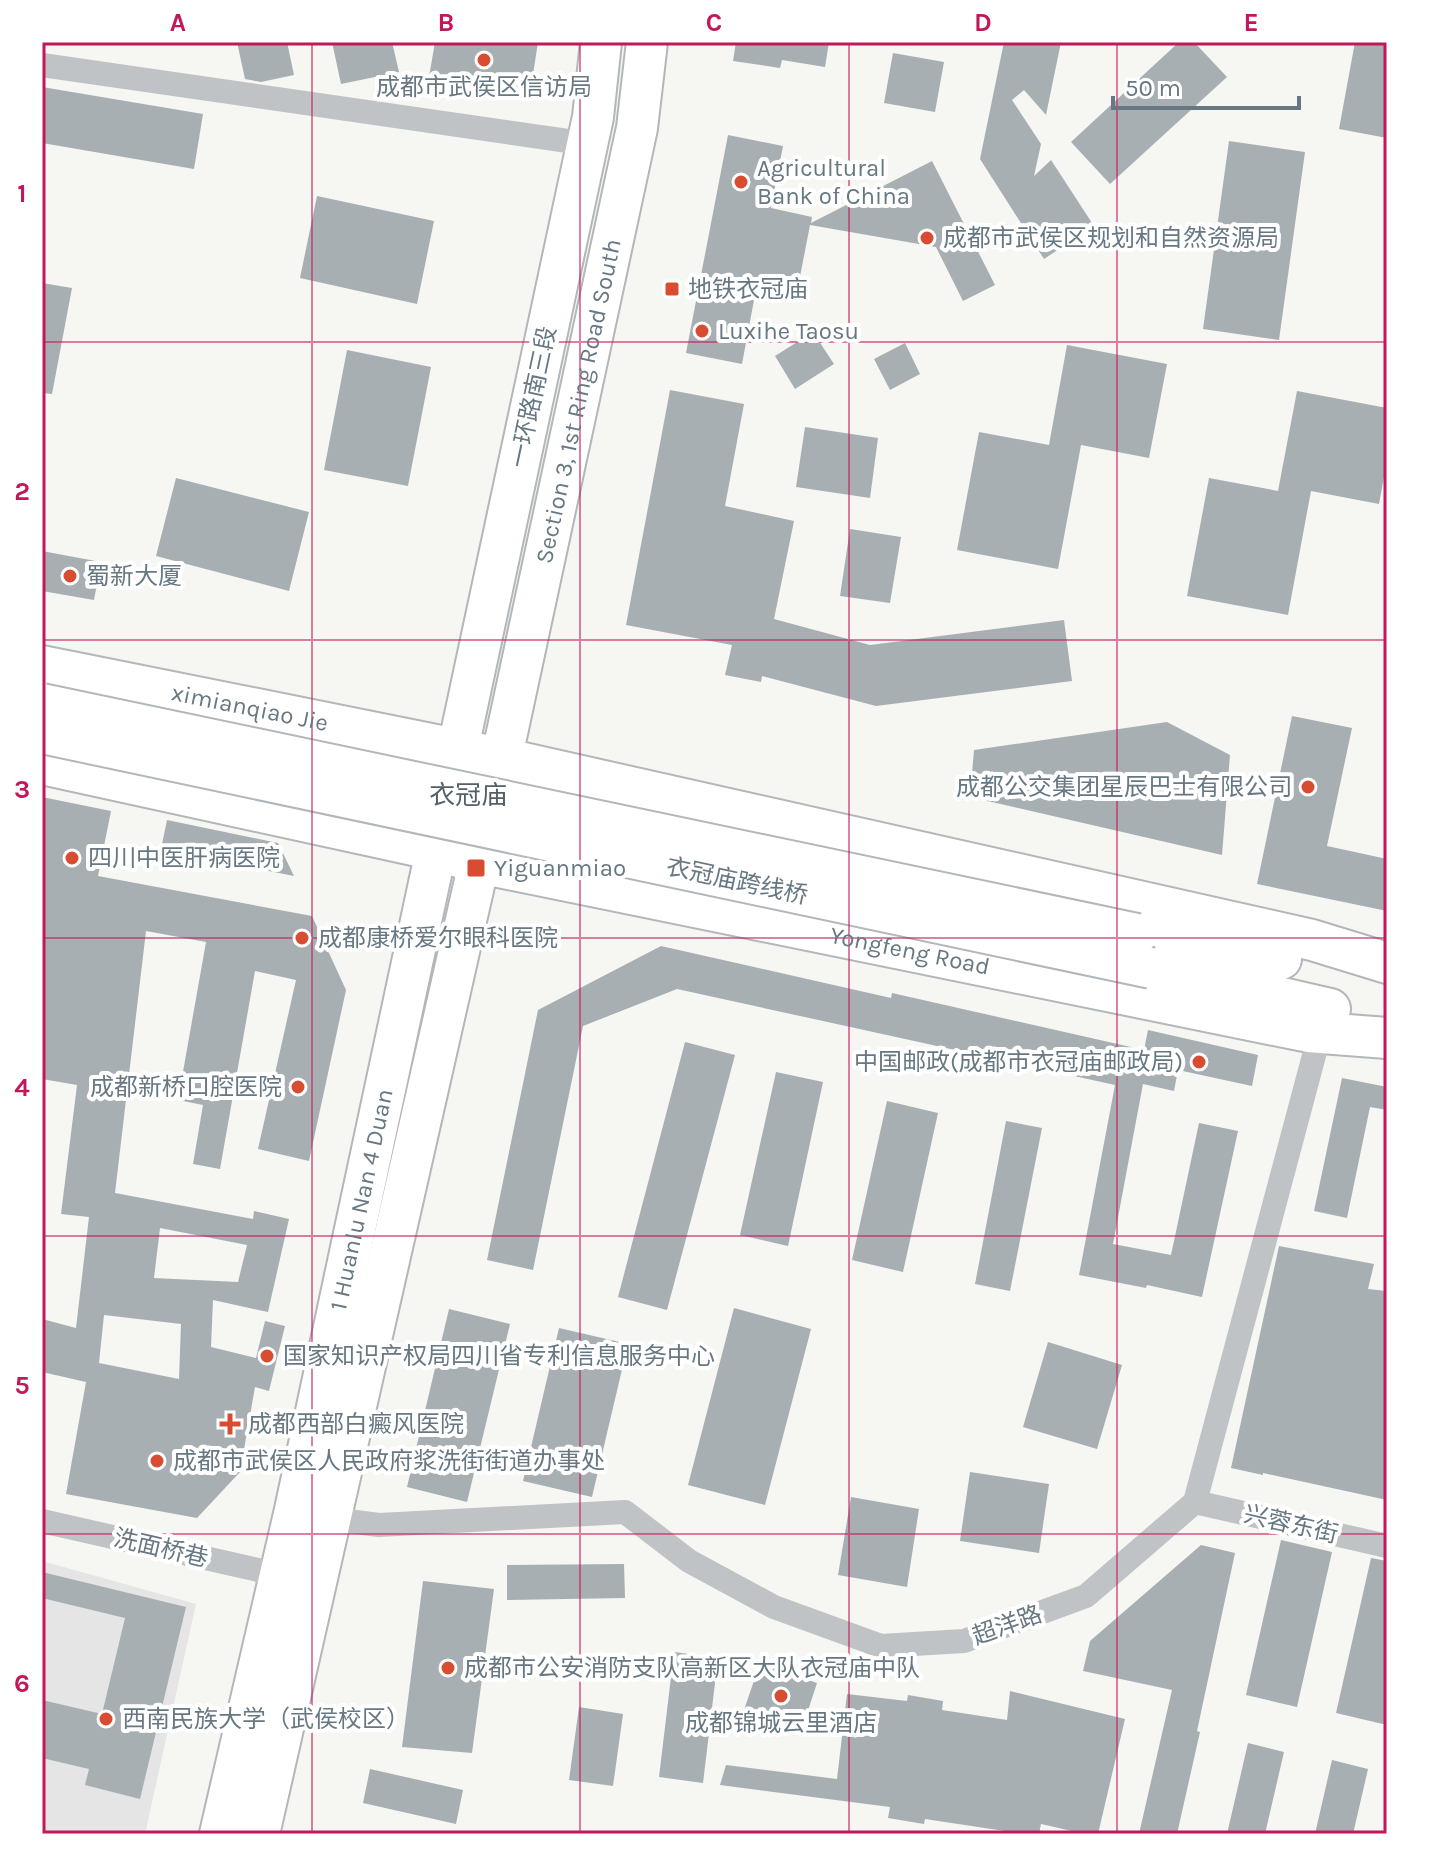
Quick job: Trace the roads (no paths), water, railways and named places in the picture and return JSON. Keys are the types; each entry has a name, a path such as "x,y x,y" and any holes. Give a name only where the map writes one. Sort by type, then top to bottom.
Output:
{"main road":[{"name":"一环路南三段","path":"457,750 593,117 601,42"},
{"name":"Section 3, 1st Ring Road South","path":"501,758 637,128 647,42"},
{"name":"ximianqiao Jie","path":"42,666 457,750"},
{"name":"衣冠庙跨线桥","path":"42,704 1144,951"},
{"name":"衣冠庙跨线桥","path":"42,733 1144,951"},
{"path":"457,750 1312,940 1387,963"},
{"name":"1 Huanlu Nan 4 Duan","path":"220,1834 280,1575 457,750"},
{"name":"1 Huanlu Nan 4 Duan","path":"259,1834 501,758"},
{"path":"42,764 436,850"},
{"name":"Yongfeng Road","path":"436,850 479,863 1320,1033 1387,1038"},
{"path":"1144,951 1387,977"},
{"path":"1144,951 1387,1022"}],"street":[{"path":"42,65 582,143"},
{"path":"1195,1502 1320,1033"},
{"name":"超洋路","path":"332,1519 379,1525 625,1512 689,1561 774,1607 881,1646 964,1641 1086,1596 1195,1502"},
{"name":"兴蓉东街","path":"1195,1502 1387,1546"},
{"name":"洗面桥巷","path":"42,1521 280,1575"}],"place":[{"name":"成都市武侯区信访局","path":"484,60"},
{"name":"Agricultural Bank of China","path":"741,182"},
{"name":"成都市武侯区规划和自然资源局","path":"927,238"},
{"name":"地铁衣冠庙","path":"672,289"},
{"name":"Luxihe Taosu","path":"702,331"},
{"name":"蜀新大厦","path":"70,576"},
{"name":"成都公交集团星辰巴士有限公司","path":"1308,787"},
{"name":"四川中医肝病医院","path":"72,858"},
{"name":"Yiguanmiao","path":"476,868"},
{"name":"成都康桥爱尔眼科医院","path":"302,938"},
{"name":"中国邮政(成都市衣冠庙邮政局)","path":"1199,1062"},
{"name":"成都新桥口腔医院","path":"298,1087"},
{"name":"国家知识产权局四川省专利信息服务中心","path":"267,1356"},
{"name":"成都西部白癜风医院","path":"230,1424"},
{"name":"成都市武侯区人民政府浆洗街街道办事处","path":"157,1461"},
{"name":"成都市公安消防支队高新区大队衣冠庙中队","path":"448,1668"},
{"name":"成都锦城云里酒店","path":"781,1696"},
{"name":"西南民族大学（武侯校区）","path":"106,1719"}],"district":[{"name":"衣冠庙","path":"468,795"}]}
